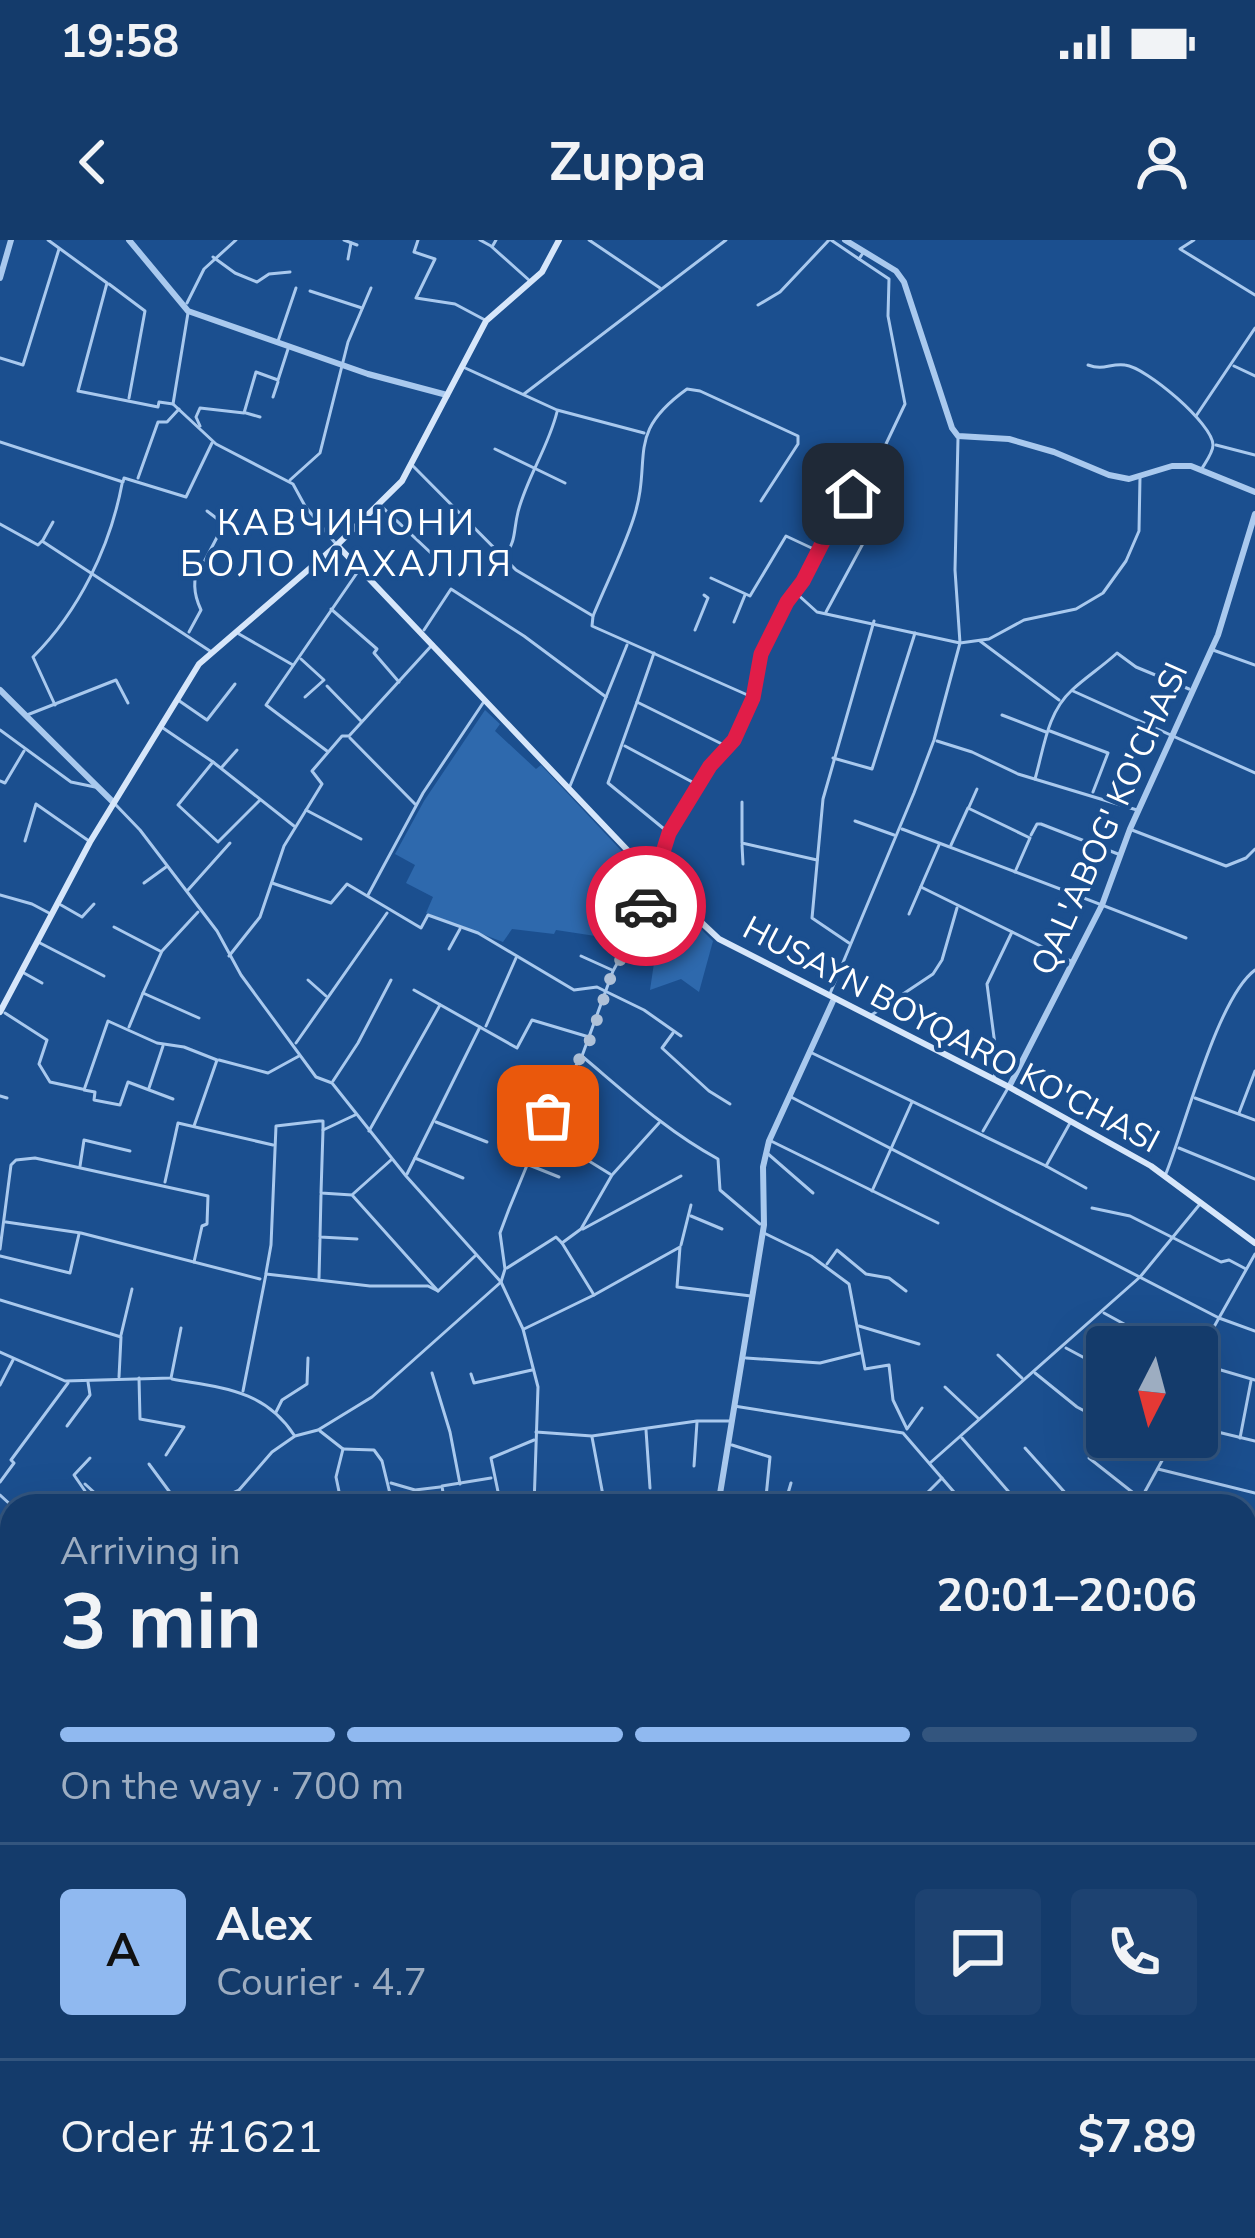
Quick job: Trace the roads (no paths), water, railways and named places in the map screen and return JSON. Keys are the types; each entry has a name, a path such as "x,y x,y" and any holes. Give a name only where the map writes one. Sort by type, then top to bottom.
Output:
{"main road":[{"path":"1,1009 90,842 210,651 337,545 413,466 486,321 546,267 559,240"},
{"name":"HUSAYN BOYQARO KO'CHASI","path":"337,545 653,877 719,939 1071,1121 1165,1176 1255,1243"}],"street":[{"path":"0,277 10,240"},
{"path":"48,240 146,311 128,401"},
{"path":"129,240 186,309 342,365 447,394"},
{"path":"173,404 186,309 197,278 213,257 236,240"},
{"path":"344,240 354,244 348,259"},
{"path":"418,240 414,252 435,259 416,298 455,304 486,321"},
{"path":"480,240 531,282"},
{"path":"492,247 496,240"},
{"path":"589,240 660,288"},
{"path":"524,394 726,240"},
{"path":"720,1494 763,1229 761,1194 769,1141 810,1052 934,740 960,643 958,436 904,282 896,271 830,240 780,292 758,305"},
{"path":"230,1494 295,1436 318,1430 372,1397 501,1282 505,1269 500,1233 553,1102 591,1038 613,970 637,931 669,833 728,747 753,698 761,654 836,516 885,446 905,404 888,316 890,280 844,240"},
{"path":"1194,240 1180,249 1255,295"},
{"path":"0,358 23,365 59,249"},
{"path":"213,257 257,282 269,274 290,272"},
{"path":"107,283 78,391 158,407 159,402 173,404 212,441 288,481 337,545"},
{"path":"278,343 296,288"},
{"path":"288,481 320,453 342,365 371,288"},
{"path":"310,291 364,309"},
{"path":"1194,418 1255,328"},
{"path":"273,397 289,347"},
{"path":"1088,365 1100,370 1127,365 1164,384 1213,439 1201,470"},
{"path":"1232,365 1255,376"},
{"path":"461,366 557,410 647,434"},
{"path":"244,412 256,372 278,380"},
{"path":"753,698 592,626 634,517 647,434 656,412 687,388 798,436 798,444 761,501"},
{"path":"202,430 196,417 200,408 260,417"},
{"path":"137,479 158,422 167,422 179,409"},
{"path":"505,558 516,541 517,517 549,444 557,410"},
{"path":"958,436 1009,439 1109,476 1130,478 1172,466 1201,470 1255,492"},
{"path":"55,705 33,657 66,618 112,531 124,478 186,497 212,441"},
{"path":"0,442 123,482"},
{"path":"1213,444 1255,455"},
{"path":"495,449 565,483"},
{"path":"413,466 516,570 593,616"},
{"path":"795,592 817,612 960,643 989,639 1024,620 1076,609 1102,592 1126,561 1139,531 1140,473"},
{"path":"379,504 432,554"},
{"path":"188,634 201,610 194,594 197,567 224,524 207,511"},
{"name":"QAL'ABOG' KO'CHASI","path":"982,1133 1102,905 1130,829 1212,649 1255,514"},
{"path":"0,524 38,545 53,522"},
{"path":"711,578 750,596 786,536 819,551"},
{"path":"825,614 866,538"},
{"path":"42,541 210,651"},
{"path":"328,752 266,705 361,569"},
{"path":"422,632 451,589 606,697"},
{"path":"734,622 746,594"},
{"path":"695,630 708,598 704,595"},
{"path":"330,608 377,649 374,653 400,683"},
{"path":"850,944 812,918 820,812 874,621"},
{"path":"234,631 295,666"},
{"path":"833,758 872,769 916,631"},
{"path":"978,640 1061,702"},
{"path":"570,788 628,642"},
{"path":"349,736 434,643"},
{"path":"1212,649 1255,664"},
{"path":"654,653 608,783 669,833"},
{"path":"1035,779 1061,702 1118,653 1136,667 1193,691"},
{"path":"299,658 324,680 305,697"},
{"path":"26,716 116,680 128,703"},
{"path":"178,700 207,720 236,684"},
{"path":"327,686 362,722"},
{"path":"0,690 114,803 187,892 316,1077 332,1083 406,1176 501,1282 523,1329 538,1387 534,1494"},
{"path":"1071,691 1255,773"},
{"path":"367,897 416,805 485,699"},
{"path":"638,702 728,747"},
{"path":"1002,716 1108,753 1091,795"},
{"path":"161,727 213,761 294,826"},
{"path":"0,730 71,782 95,787"},
{"path":"229,956 260,917 294,826 322,784 313,771 342,736 349,736 416,805"},
{"path":"934,740 1035,779 1139,810"},
{"path":"623,745 698,785"},
{"path":"0,781 5,783 25,749"},
{"path":"221,768 237,749"},
{"path":"213,761 178,805 218,842 260,800"},
{"path":"950,846 977,789"},
{"path":"742,802 742,864"},
{"path":"25,841 36,804 90,842"},
{"path":"968,808 1030,838"},
{"path":"304,809 361,839"},
{"path":"855,821 896,836"},
{"path":"1014,873 1037,824 1119,855"},
{"path":"899,828 1186,938"},
{"path":"1130,829 1226,866 1246,859 1255,849"},
{"path":"187,892 230,843"},
{"path":"742,843 818,861"},
{"path":"909,914 940,844"},
{"path":"144,883 167,866"},
{"path":"272,883 332,903 347,884 421,928 428,915 461,927 574,990 597,987 608,992 681,1036"},
{"path":"921,887 1074,963"},
{"path":"0,896 32,904 53,916"},
{"path":"59,904 82,917 94,904"},
{"path":"869,1018 933,974 942,960 957,908"},
{"path":"129,1029 162,951 200,910"},
{"path":"295,1044 388,910"},
{"path":"114,927 162,951"},
{"path":"449,949 461,927"},
{"path":"994,1079 997,1060 986,984 1012,932"},
{"path":"38,942 104,976"},
{"path":"406,1176 517,956"},
{"path":"581,956 613,970"},
{"path":"1165,1176 1230,1005 1255,970"},
{"path":"22,972 42,983"},
{"path":"308,980 327,998"},
{"path":"332,1083 391,980"},
{"path":"414,990 483,1027"},
{"path":"143,994 199,1018"},
{"path":"369,1131 441,1004"},
{"path":"1,1009 47,1040 39,1064 50,1082 95,1092 94,1100 120,1105 128,1082 173,1099"},
{"path":"483,1027 483,1033 517,1048 532,1021 591,1038"},
{"path":"84,1090 108,1022 163,1044 268,1073 302,1054"},
{"path":"674,1031 662,1048 730,1104"},
{"path":"148,1090 163,1044"},
{"path":"810,1052 1086,1188"},
{"path":"582,1056 640,1108 718,1159 722,1193 763,1229 826,1265 849,1284 866,1369 889,1365 893,1400 905,1431 956,1494"},
{"path":"194,1126 217,1060"},
{"path":"1239,1114 1255,1071"},
{"path":"0,1096 7,1098"},
{"path":"789,1096 1219,1318 1255,1331"},
{"path":"1193,1097 1255,1120"},
{"path":"872,1191 913,1100"},
{"path":"323,1130 355,1115"},
{"path":"243,1391 271,1246 276,1126 319,1120 323,1130 319,1279"},
{"path":"562,1243 581,1229 612,1175 662,1120"},
{"path":"434,1121 487,1142"},
{"path":"1046,1166 1071,1121"},
{"path":"165,1186 178,1124 275,1146"},
{"path":"80,1168 84,1140 130,1150"},
{"path":"769,1141 938,1223"},
{"path":"1177,1148 1255,1179"},
{"path":"766,1152 813,1193"},
{"path":"576,1153 612,1175"},
{"path":"415,1157 464,1178"},
{"path":"80,1233 70,1273 0,1252 13,1162 35,1158 208,1196 207,1224 202,1226 194,1262"},
{"path":"352,1195 392,1159"},
{"path":"527,1165 559,1177"},
{"path":"581,1229 589,1229 681,1176"},
{"path":"321,1193 352,1195 438,1291"},
{"path":"930,1462 1140,1277 1202,1203"},
{"path":"691,1205 680,1246 677,1287 752,1296"},
{"path":"1092,1208 1130,1216 1221,1262 1229,1260 1246,1269"},
{"path":"689,1215 722,1229"},
{"path":"4,1222 80,1233 264,1277 428,1286 438,1291"},
{"path":"505,1269 556,1237 594,1295"},
{"path":"320,1238 357,1239"},
{"path":"523,1329 680,1246"},
{"path":"826,1265 837,1250 866,1274 889,1278 905,1291"},
{"path":"1215,1326 1255,1254"},
{"path":"438,1291 475,1256"},
{"path":"119,1378 121,1336 133,1289"},
{"path":"0,1300 121,1336"},
{"path":"1102,1312 1128,1326"},
{"path":"857,1325 919,1344"},
{"path":"171,1378 181,1328"},
{"path":"1064,1347 1086,1359"},
{"path":"0,1352 69,1382 171,1378 243,1391 275,1413 295,1436"},
{"path":"743,1358 820,1363 862,1352"},
{"path":"998,1355 1023,1380"},
{"path":"0,1385 14,1358"},
{"path":"275,1413 283,1400 308,1384 308,1358"},
{"path":"1218,1368 1253,1380 1240,1438"},
{"path":"471,1374 474,1383 534,1369"},
{"path":"1034,1372 1086,1411"},
{"path":"432,1373 460,1484"},
{"path":"139,1377 140,1419 184,1427 166,1454"},
{"path":"0,1482 14,1463 10,1460 69,1382"},
{"path":"68,1426 89,1396 88,1382"},
{"path":"946,1387 980,1421"},
{"path":"734,1406 905,1431"},
{"path":"905,1431 922,1408"},
{"path":"536,1432 592,1436 697,1420 731,1421"},
{"path":"694,1466 697,1420"},
{"path":"646,1427 650,1488"},
{"path":"318,1430 343,1449 374,1450 382,1460 391,1494"},
{"path":"1218,1432 1255,1441"},
{"path":"592,1436 603,1494"},
{"path":"961,1437 1011,1494"},
{"path":"498,1494 491,1458 536,1439"},
{"path":"730,1445 770,1457 766,1494"},
{"path":"1025,1448 1066,1494"},
{"path":"340,1494 336,1477 343,1449"},
{"path":"90,1458 74,1475 94,1494"},
{"path":"1089,1458 1135,1494"},
{"path":"1144,1494 1165,1458"},
{"path":"148,1464 171,1494"},
{"path":"1158,1469 1255,1493"},
{"path":"388,1482 415,1490 493,1476"},
{"path":"926,1494 942,1478"},
{"path":"788,1494 791,1483"},
{"path":"83,1494 84,1486"},
{"path":"442,1486 443,1494"}],"district":[{"name":"КАВЧИНОНИ БОЛО МАХАЛЛЯ","path":"347,544"}]}
